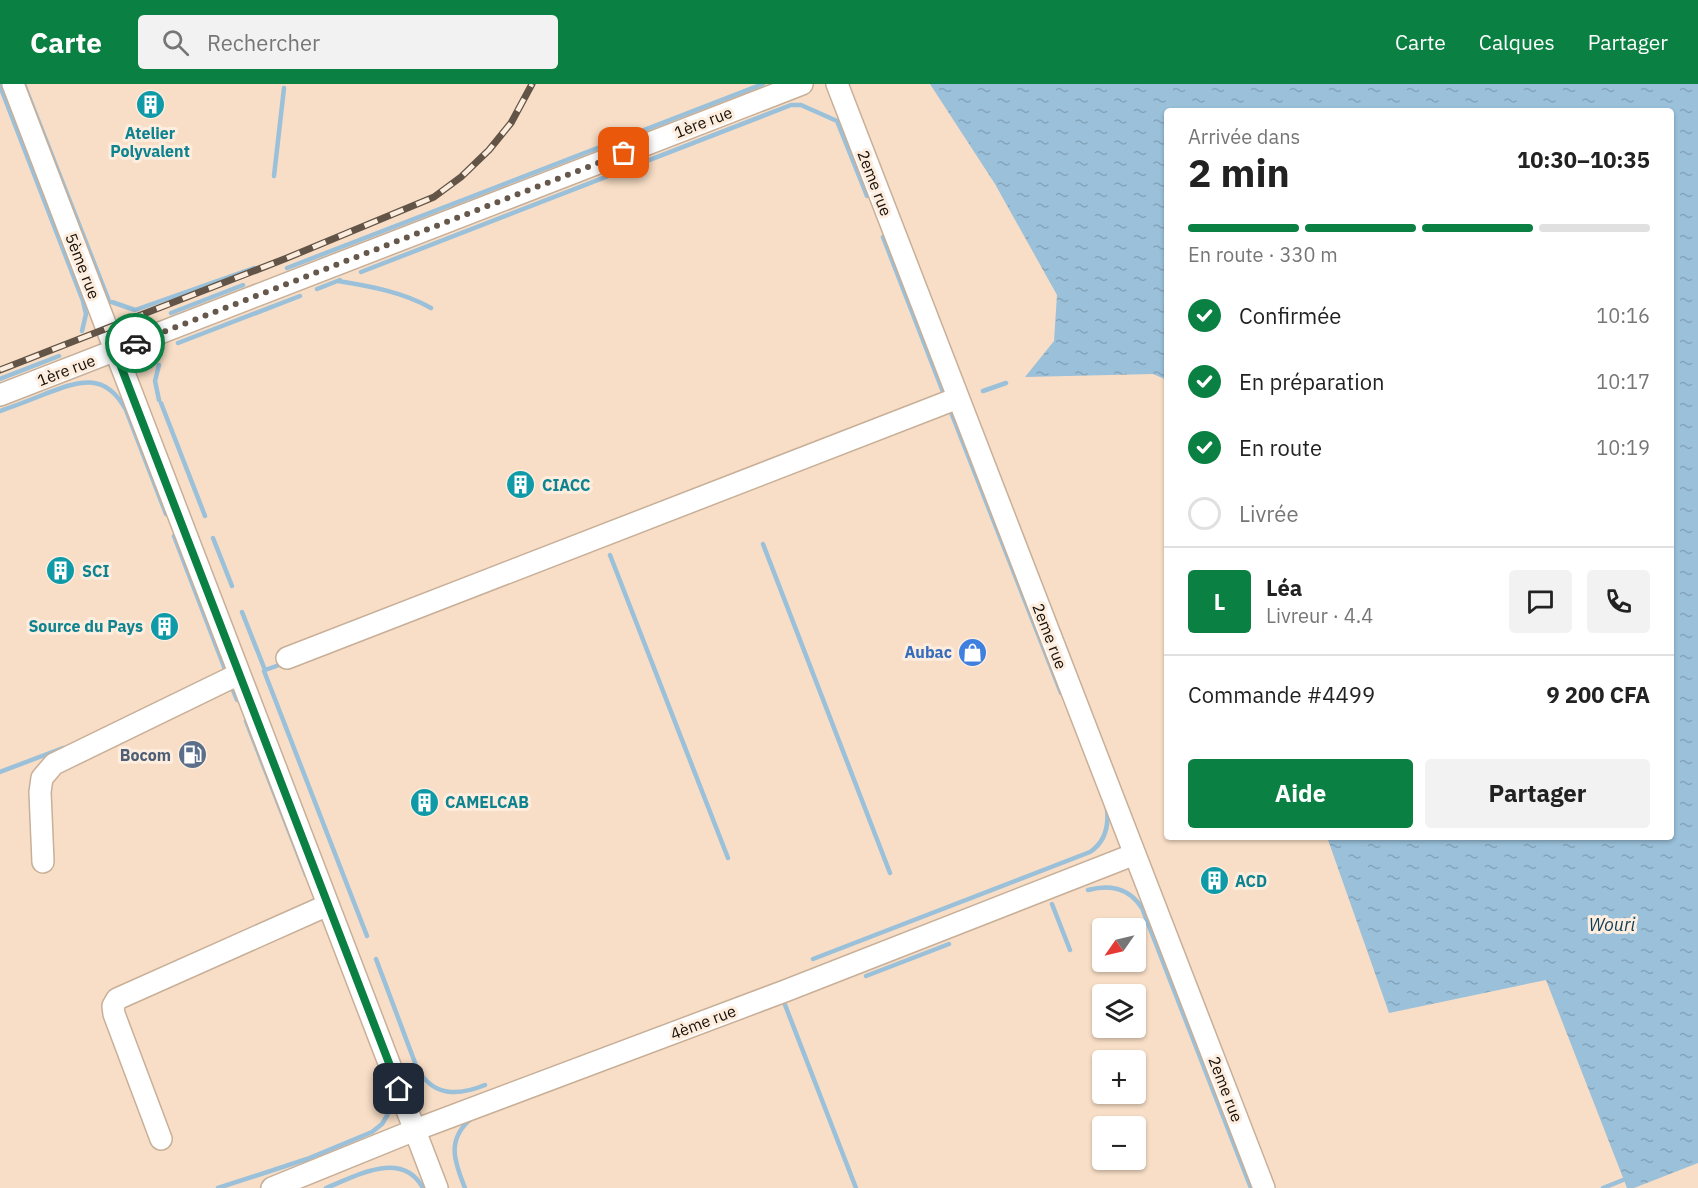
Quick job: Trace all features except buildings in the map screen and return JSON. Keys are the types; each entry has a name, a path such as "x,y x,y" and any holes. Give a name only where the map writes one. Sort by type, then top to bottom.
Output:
{"street":[{"name":"5ème rue","path":"13,84 437,1188"},
{"name":"1ère rue","path":"0,396 802,84"},
{"name":"2eme rue","path":"837,84 1264,1188"},
{"path":"287,658 958,398"},
{"path":"43,862 40,792 42,778 54,764 239,674"},
{"name":"4ème rue","path":"272,1188 415,1130 785,991 1135,854"},
{"path":"161,1139 114,1014 113,1006 117,999 328,905"}],"water":[{"name":"Wouri","path":"930,84 1698,84 1698,1163 1634,1188 1627,1188 1546,980 1389,1013 1328,840 1674,840 1674,108 1164,108 1164,379 1153,374 1025,377 1054,341 1057,295 995,184"}],"waterway":[{"path":"24,84 109,301 135,310 254,268"},
{"path":"287,268 763,84"},
{"path":"0,86 83,301 86,314 82,331"},
{"path":"274,176 284,88"},
{"path":"361,272 791,105 801,105 837,121 867,196"},
{"path":"883,237 945,397"},
{"path":"317,289 340,280"},
{"path":"338,281 397,294 431,308"},
{"path":"171,313 243,285"},
{"path":"178,343 300,296"},
{"path":"0,379 59,356"},
{"path":"159,365 155,381 159,400"},
{"path":"0,411 57,389 80,383 100,384 109,389 126,410 166,514"},
{"path":"983,391 1006,383"},
{"path":"161,403 205,516"},
{"path":"949,407 1061,693"},
{"path":"174,536 226,672"},
{"path":"213,538 232,586"},
{"path":"763,544 890,873"},
{"path":"610,555 728,858"},
{"path":"242,612 265,670 285,663"},
{"path":"264,671 367,936"},
{"path":"230,683 237,700"},
{"path":"246,721 306,875"},
{"path":"0,772 63,748"},
{"path":"813,959 1090,852 1105,834 1107,809"},
{"path":"1088,890 1104,887 1119,889 1131,896 1142,908 1251,1188"},
{"path":"1052,904 1070,950"},
{"path":"866,976 949,944"},
{"path":"376,959 417,1068 423,1078 438,1089 447,1092 465,1091 485,1085"},
{"path":"782,997 856,1188"},
{"path":"218,1188 307,1159 372,1132 382,1124 388,1114 392,1095"},
{"path":"465,1188 456,1160 455,1142 458,1134 472,1118"},
{"path":"326,1188 364,1172 391,1168 403,1170 414,1176 423,1188"},
{"path":"1603,1188 1623,1180"}],"railway":[{"path":"0,370 287,258 434,197 461,177 489,150 511,123 532,84"}],"way so far":[{"path":"135,343 624,153"}],"place":[{"name":"Atelier Polyvalent","path":"150,105"},
{"name":"CIACC","path":"521,485"},
{"name":"SCI","path":"61,571"},
{"name":"Source du Pays","path":"164,626"},
{"name":"Aubac","path":"973,652"},
{"name":"Bocom","path":"192,755"},
{"name":"CAMELCAB","path":"424,802"},
{"name":"ACD","path":"1214,881"}],"route":[{"path":"135,343 115,351 399,1089"}]}
